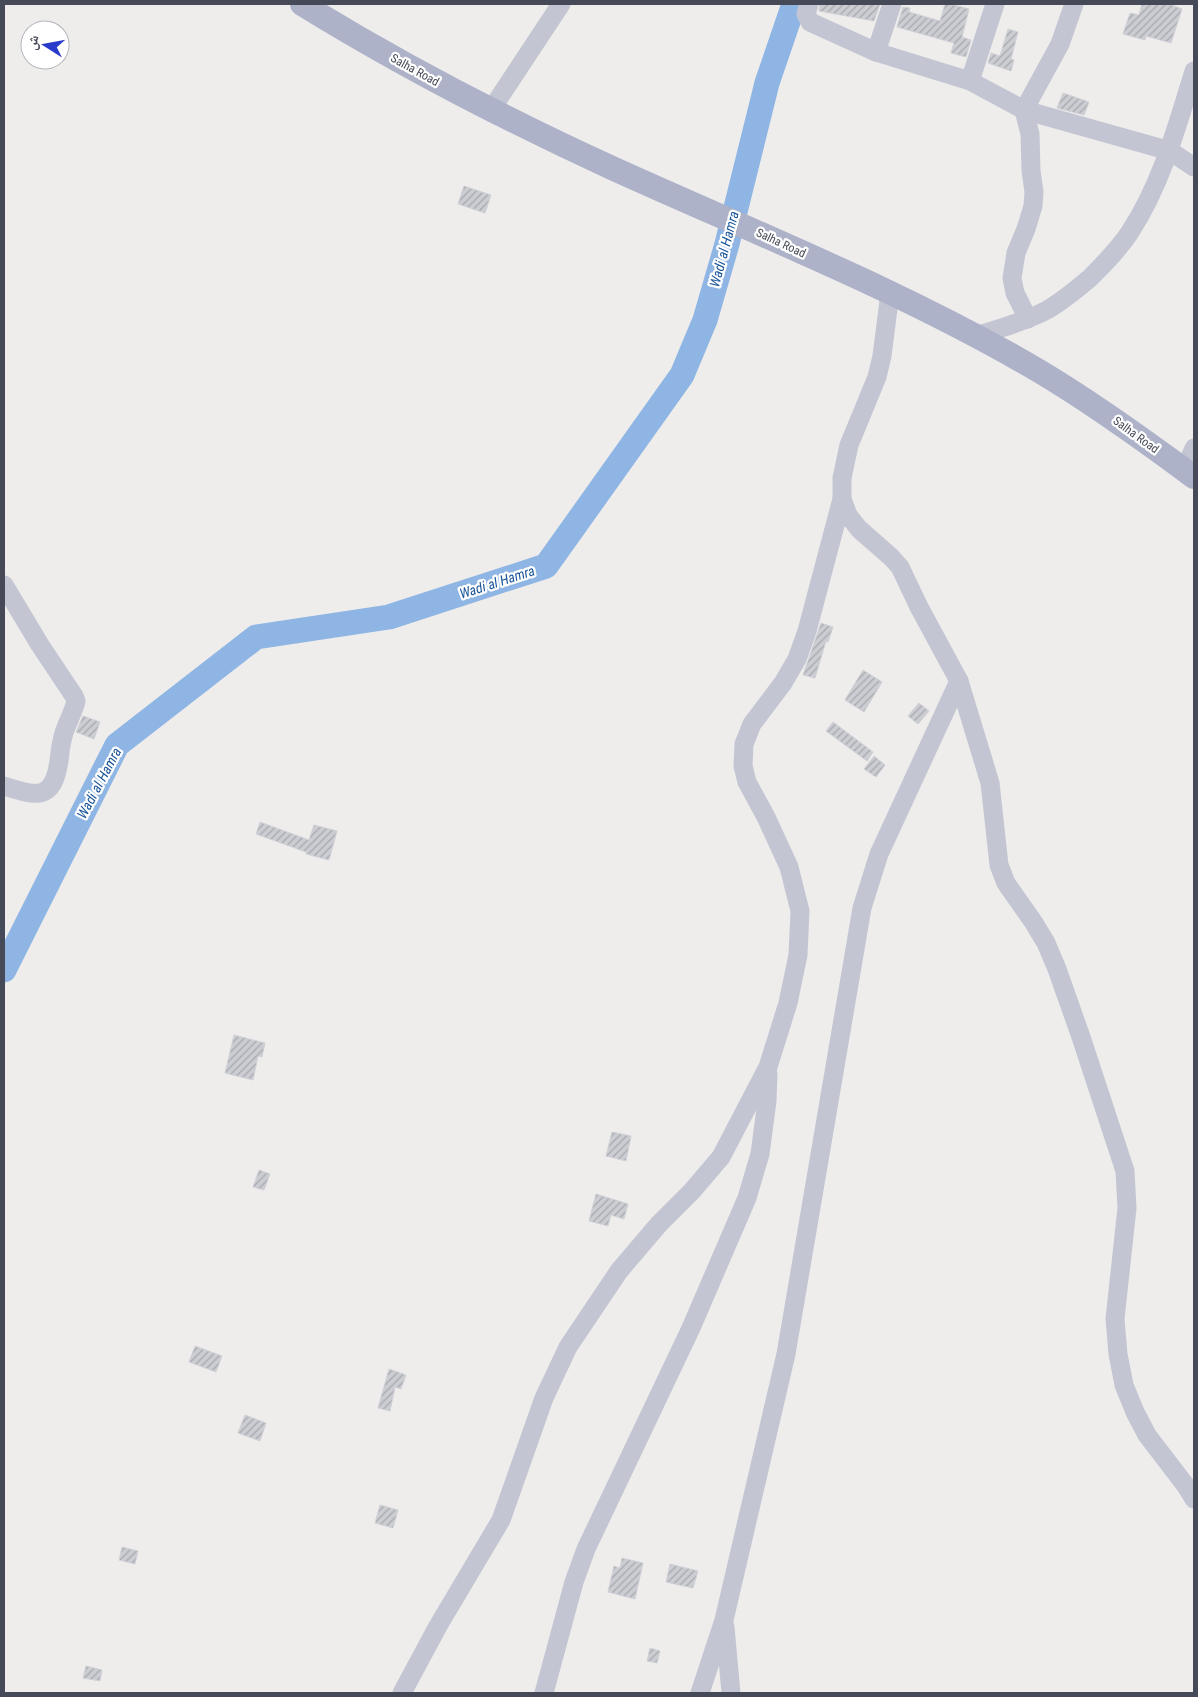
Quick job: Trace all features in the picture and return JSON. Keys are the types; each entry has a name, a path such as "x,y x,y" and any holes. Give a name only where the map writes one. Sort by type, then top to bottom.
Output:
{"main road":[{"name":"Salha Road","path":"302,4 420,73 491,110 613,168 890,293 976,336 1039,371 1102,410 1189,474"}],"street":[{"path":"491,110 561,4"},
{"path":"809,4 806,14 810,22 876,52 970,81 1024,110 1170,151 1194,167"},
{"path":"876,52 892,4"},
{"path":"970,81 995,4"},
{"path":"1028,320 1015,293 1012,278 1016,254 1033,206 1034,192 1031,171 1030,134 1024,110 1060,44 1074,4"},
{"path":"976,336 1028,320 1050,308 1079,288 1103,265 1130,234 1170,151 1194,71"},
{"path":"402,1693 438,1626 501,1520 544,1398 568,1347 620,1271 659,1224 692,1191 721,1157 768,1067 788,1003 798,955 800,911 789,867 766,817 747,782 743,766 744,744 752,724 783,683 797,658 807,631 842,499 842,478 848,445 877,377 882,356 890,293"},
{"path":"1189,474 1194,448"},
{"path":"842,499 848,515 859,529 900,567 919,607 960,681 990,783 1000,865 1006,883 1034,923 1057,969 1125,1172 1127,1208 1115,1319 1118,1354 1124,1386 1134,1412 1147,1435 1194,1499"},
{"path":"4,585 76,701 62,740 55,779 51,787 44,792 36,794 4,786"},
{"path":"700,1693 724,1620 786,1354 862,908 879,854 960,681"},
{"path":"544,1693 574,1582 586,1549 691,1328 747,1198 760,1154 767,1101 768,1067"},
{"path":"724,1620 731,1693"}],"building":[{"path":"820,4 880,4 874,21 819,11"},
{"path":"945,4 969,9 962,37 971,40 966,57 951,53 954,43 897,27 903,7 910,8 909,12 940,21"},
{"path":"1142,4 1169,4 1182,9 1171,43 1146,36 1145,40 1123,34 1130,13 1139,15"},
{"path":"1008,29 1018,32 1011,59 1014,60 1011,71 988,63 991,53 1000,56"},
{"path":"1063,93 1089,102 1084,115 1057,108"},
{"path":"464,186 491,195 485,213 458,204"},
{"path":"821,623 833,627 828,642 826,641 815,678 803,675"},
{"path":"863,670 882,682 864,712 845,700"},
{"path":"919,703 929,711 918,724 908,716"},
{"path":"83,716 100,722 94,739 76,732"},
{"path":"833,722 873,752 867,761 826,731"},
{"path":"874,756 885,765 876,777 864,769"},
{"path":"260,822 309,840 314,825 337,831 329,860 306,854 306,852 256,834"},
{"path":"234,1035 265,1043 262,1057 258,1056 253,1080 225,1073"},
{"path":"612,1132 631,1136 626,1161 606,1156"},
{"path":"259,1170 270,1174 264,1190 253,1187"},
{"path":"596,1194 628,1204 624,1219 611,1215 608,1226 589,1221"},
{"path":"195,1346 222,1356 216,1372 189,1362"},
{"path":"389,1369 406,1375 401,1389 395,1387 390,1411 378,1408"},
{"path":"245,1415 266,1423 260,1441 238,1433"},
{"path":"380,1505 398,1510 393,1528 375,1523"},
{"path":"122,1547 138,1551 135,1564 119,1560"},
{"path":"622,1558 643,1563 635,1599 608,1592 614,1566 620,1568"},
{"path":"670,1564 698,1571 693,1588 666,1582"},
{"path":"650,1648 660,1651 657,1663 647,1661"},
{"path":"86,1666 102,1670 100,1681 83,1678"}],"waterway":[{"name":"Wadi al Hamra","path":"4,970 117,745 256,637 389,617 546,566 682,375 705,320 727,244 767,83 794,4"}]}
